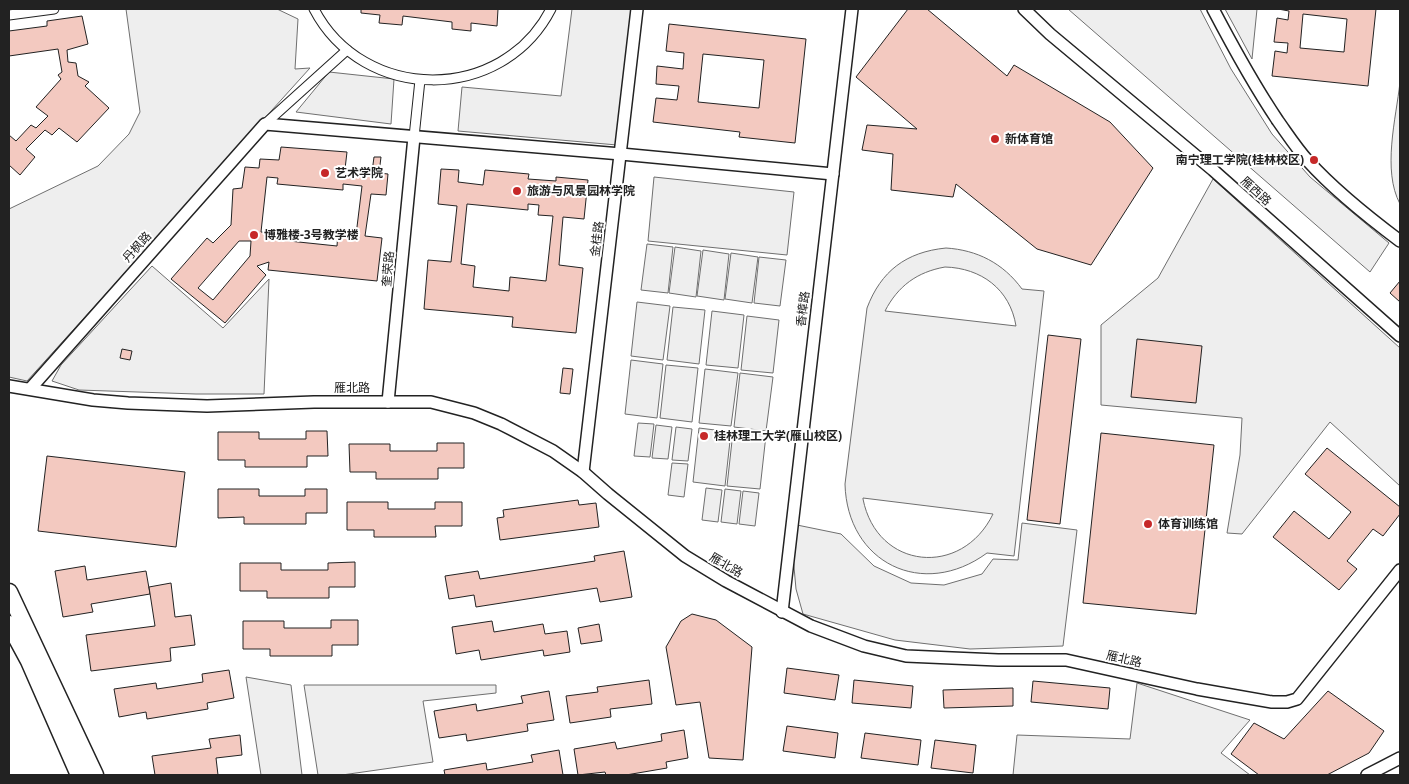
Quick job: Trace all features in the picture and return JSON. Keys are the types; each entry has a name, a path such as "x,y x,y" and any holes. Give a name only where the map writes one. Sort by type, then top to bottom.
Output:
{"main road":[{"path":"9,592 95,775"},
{"path":"9,624 29,661 79,775"}],"street":[{"path":"9,15 54,9"},
{"path":"314,9 330,32 347,50 378,69 398,76 420,80 464,77 504,60 522,47 551,9"},
{"name":"金桂路","path":"583,472 638,9"},
{"name":"香樟路","path":"782,612 852,9"},
{"name":"雁西路","path":"1024,9 1050,34 1213,170 1400,336"},
{"path":"1213,9 1253,84 1295,146 1308,162 1330,183 1366,215 1400,241"},
{"path":"265,124 347,50"},
{"path":"414,137 420,80"},
{"path":"265,124 833,174"},
{"name":"丹枫路","path":"30,389 265,124"},
{"name":"奎荣路","path":"388,402 414,137"},
{"name":"雁北路","path":"9,386 93,400 207,406 314,402 431,402 474,412 553,451 583,472 686,556 782,612 845,640 892,654 906,656 998,660 1066,660 1197,689 1272,702 1287,702 1297,699 1400,570"},
{"path":"1367,775 1400,758"}],"shaded area":[{"path":"126,9 277,9 298,19 295,69 310,68 27,381 9,377 9,209 98,166 129,134 140,112"},
{"path":"572,9 634,9 617,145 458,131 462,87 561,96"},
{"path":"1068,9 1200,9 1231,69 1272,134 1310,177 1389,243 1370,272"},
{"path":"1225,9 1257,9 1252,59"},
{"path":"329,72 394,79 391,124 296,112"},
{"path":"1400,82 1400,204 1395,191 1391,160 1393,128"},
{"path":"654,177 794,192 787,255 648,241"},
{"path":"1213,179 1400,348 1400,486 1330,422 1242,534 1227,533 1240,455 1242,418 1101,405 1101,325 1158,278"},
{"path":"647,244 673,247 668,293 641,290"},
{"path":"675,247 701,251 696,297 669,293"},
{"path":"957,249 979,255 998,265 1022,289 1044,291 1014,556 987,553 963,567 938,573 914,573 893,566 874,553 859,535 849,512 845,484 867,308 873,295 888,274 907,259 932,250","holes":["945,267 970,271 992,283 1007,301 1013,313 1016,326 885,311 902,287 926,272","863,498 993,514 979,535 962,549 942,556 922,557 902,552 885,540 871,523"]},
{"path":"703,250 729,254 724,300 697,296"},
{"path":"731,253 758,257 752,303 725,299"},
{"path":"759,257 786,260 780,306 754,303"},
{"path":"152,266 223,328 269,279 264,394 79,390 52,381 61,365"},
{"path":"637,302 670,306 663,360 631,356"},
{"path":"673,307 705,310 699,364 667,360"},
{"path":"712,311 744,315 738,368 706,365"},
{"path":"747,316 779,320 773,373 741,370"},
{"path":"631,360 663,364 657,418 625,414"},
{"path":"666,365 698,368 692,422 660,418"},
{"path":"705,369 738,373 731,426 699,423"},
{"path":"740,373 773,377 766,431 734,427"},
{"path":"638,423 654,424 650,457 634,456"},
{"path":"656,425 672,427 668,459 652,458"},
{"path":"676,427 692,429 688,461 672,460"},
{"path":"699,428 731,432 725,486 693,482"},
{"path":"733,432 766,435 760,489 727,486"},
{"path":"672,463 688,464 684,497 668,495"},
{"path":"706,488 722,490 718,522 702,520"},
{"path":"725,489 741,491 737,524 721,522"},
{"path":"743,491 759,493 755,526 739,524"},
{"path":"1022,523 1077,530 1063,646 970,649 895,640 803,614 796,589 793,556 797,525 841,534 874,566 911,583 944,585 982,574 993,559 1018,560"},
{"path":"246,677 291,685 302,775 261,775"},
{"path":"1137,683 1250,720 1221,753 1250,775 1013,775 1017,735 1130,739"},
{"path":"304,685 496,685 496,693 423,701 433,762 342,775 318,775"}],"building":[{"path":"361,9 498,9 497,26 471,23 471,31 452,29 452,22 403,16 402,25 379,23 380,15 361,13"},
{"name":"新体育馆","path":"908,9 927,9 1007,76 1014,65 1110,122 1153,168 1091,265 1037,249 956,184 953,197 891,190 893,154 862,150 867,125 917,129 856,77"},
{"path":"1278,9 1376,9 1368,86 1272,76 1275,51 1287,53 1288,43 1274,42 1277,18 1288,20 1289,11","holes":["1303,14 1347,19 1344,52 1300,48"]},
{"path":"82,16 88,44 67,50 68,62 76,63 78,76 89,82 85,86 109,108 77,142 59,128 52,135 45,130 26,149 35,157 20,175 9,165 9,135 16,141 31,125 36,128 48,116 36,107 61,79 58,75 62,72 58,49 9,56 9,31 47,26 47,21"},
{"path":"669,24 806,39 795,143 739,137 740,132 653,122 656,98 677,100 679,86 656,84 657,66 683,69 684,53 666,51","holes":["703,54 764,60 759,108 698,102"]},
{"name":"博雅楼-3号教学楼","path":"281,147 347,152 345,169 372,172 374,157 381,157 379,173 388,174 386,195 371,194 365,236 382,238 377,281 268,270 269,262 257,266 266,275 225,323 171,279 207,238 213,243 231,225 233,189 242,188 245,167 259,168 260,159 279,160","holes":["267,177 278,178 277,184 343,190 343,184 362,186 356,235 338,232 337,246 289,241 290,235 261,232","239,241 251,241 250,256 213,300 198,288"]},
{"path":"441,169 459,170 458,182 483,185 485,170 529,174 528,179 556,181 556,177 588,180 584,219 563,217 559,265 583,268 576,333 512,327 513,317 424,309 428,260 451,262 457,206 438,204","holes":["467,204 528,210 528,204 539,205 538,215 553,216 546,281 510,277 509,291 473,287 475,266 461,264"]},
{"path":"1400,281 1400,302 1390,293"},
{"path":"1048,335 1081,339 1060,524 1027,520"},
{"path":"1137,339 1202,346 1196,403 1131,397"},
{"path":"122,349 132,351 130,360 120,358"},
{"path":"563,368 573,369 570,394 560,393"},
{"path":"306,431 327,431 328,456 307,456 307,467 245,467 245,460 218,460 218,432 259,432 259,439 306,439"},
{"name":"体育训练馆","path":"1101,433 1214,445 1196,614 1083,603"},
{"path":"437,443 464,443 464,468 438,468 438,479 376,479 376,472 350,472 349,444 390,444 390,451 437,451"},
{"path":"1327,448 1400,507 1400,514 1383,536 1373,529 1347,561 1357,569 1339,590 1273,537 1294,511 1329,539 1351,512 1305,474"},
{"path":"47,456 185,472 176,547 38,531"},
{"path":"218,489 259,489 259,496 305,496 305,489 327,489 327,513 306,513 306,524 244,524 244,517 218,518"},
{"path":"578,500 579,505 596,503 599,527 500,540 497,518 504,517 503,510"},
{"path":"347,502 388,502 388,509 435,509 435,502 462,502 462,526 435,526 436,537 374,537 374,530 347,530"},
{"path":"624,551 632,597 600,602 597,588 476,607 474,595 449,599 445,576 478,571 480,579 595,561 594,556"},
{"path":"355,562 355,587 329,587 329,598 267,598 267,591 240,591 240,563 281,563 281,570 328,570 328,563"},
{"path":"85,566 87,580 146,571 150,594 91,604 93,612 63,617 55,571"},
{"path":"171,583 175,617 191,615 195,645 170,648 171,661 91,671 86,635 155,626 149,587"},
{"path":"692,614 716,620 752,647 743,760 709,758 700,702 676,705 666,647 681,621"},
{"path":"331,620 358,620 358,645 332,645 332,656 270,656 270,649 243,649 243,621 284,621 284,628 331,628"},
{"path":"492,621 494,632 543,624 545,634 567,631 570,652 544,656 543,650 481,660 479,650 456,654 452,627"},
{"path":"599,624 602,641 581,644 578,628"},
{"path":"787,668 839,675 835,700 784,693"},
{"path":"229,670 234,698 207,703 208,709 147,719 146,712 119,717 114,689 156,683 157,689 203,682 202,674"},
{"path":"649,680 652,704 610,709 611,717 570,723 566,696 598,692 597,687"},
{"path":"854,680 913,686 911,708 852,703"},
{"path":"1033,681 1110,688 1108,709 1031,702"},
{"path":"1013,688 1013,706 944,708 943,690"},
{"path":"549,691 554,720 527,724 528,731 467,741 466,734 439,738 434,711 476,704 477,711 523,703 521,696"},
{"path":"1328,691 1384,731 1369,753 1327,775 1259,775 1231,754 1254,723 1284,739"},
{"path":"787,726 838,733 835,758 783,751"},
{"path":"684,730 688,758 666,762 667,768 626,775 606,775 605,772 578,775 574,749 615,742 617,749 662,741 661,734"},
{"path":"865,733 921,740 918,765 861,758"},
{"path":"240,735 242,755 216,758 218,775 155,775 152,756 211,748 209,739"},
{"path":"935,740 976,745 973,773 931,768"},
{"path":"559,750 563,775 445,775 444,770 486,763 487,770 533,762 531,755"}],"place":[{"name":"新体育馆","path":"995,139"},
{"name":"南宁理工学院(桂林校区)","path":"1314,160"},
{"name":"艺术学院","path":"325,173"},
{"name":"旅游与风景园林学院","path":"517,191"},
{"name":"博雅楼-3号教学楼","path":"254,235"},
{"name":"桂林理工大学(雁山校区)","path":"704,436"},
{"name":"体育训练馆","path":"1148,524"}]}
